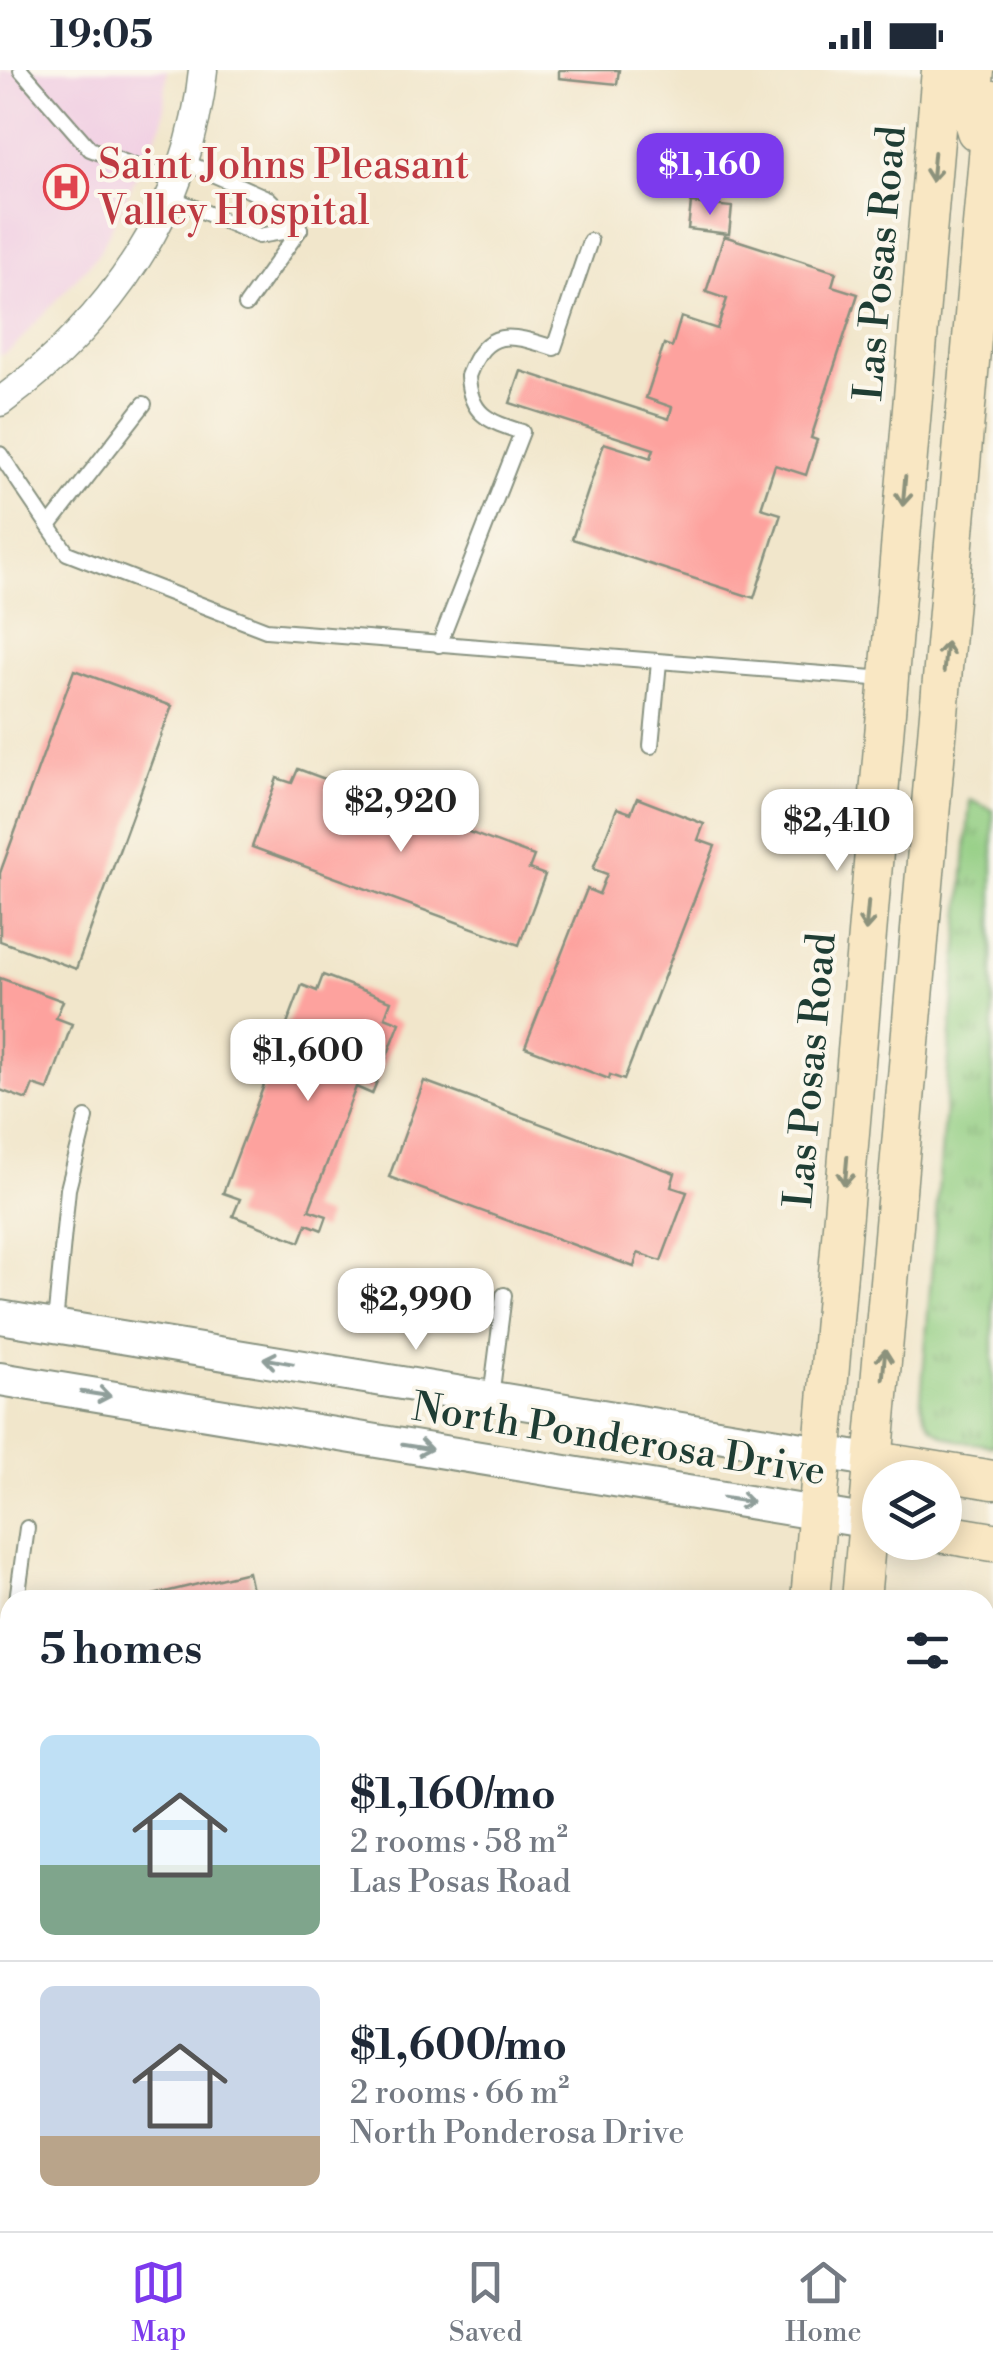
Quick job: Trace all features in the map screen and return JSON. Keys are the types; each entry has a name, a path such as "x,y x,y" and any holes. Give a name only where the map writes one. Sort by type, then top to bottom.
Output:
{"main road":[{"name":"Las Posas Road","path":"811,1590 942,70"},
{"path":"974,70 971,115 989,150"},
{"path":"876,1460 993,100"},
{"path":"888,680 908,684 918,693 896,954 915,1008"},
{"path":"962,1475 993,1480"},
{"path":"962,1537 993,1542"},
{"path":"863,1590 868,1560"}],"street":[{"path":"0,402 72,343 133,268 176,180 203,70"},
{"name":"North Ponderosa Drive","path":"0,1316 868,1460"},
{"name":"North Ponderosa Drive","path":"0,1379 862,1521"}],"lane":[{"path":"22,70 90,148 176,180 269,198 300,229"},
{"path":"176,180 260,236 300,229"},
{"path":"246,306 300,229"},
{"path":"439,645 522,432 486,421 473,408 468,376 490,340 502,336 554,348 590,240"},
{"path":"49,526 144,404"},
{"path":"0,454 66,553 266,630 888,680"},
{"path":"651,746 659,662"},
{"path":"55,1325 68,1189 86,1118"},
{"path":"491,1398 504,1296"},
{"path":"18,1590 27,1528"}],"shaded area":[{"name":"Saint Johns Pleasant Valley Hospital","path":"0,70 167,70 163,121 99,253 13,348 0,356"}],"green space":[{"path":"970,800 993,810 993,1446 956,1440 937,1431 929,1423 921,1400"}],"building":[{"path":"559,70 619,70 617,84 559,78"},
{"path":"691,203 732,207 729,234 688,229"},
{"path":"724,236 836,272 832,286 858,294 811,438 817,440 806,475 775,465 761,508 781,514 754,598 572,539 604,443 651,458 654,449 510,403 521,371 669,419 672,407 646,398 664,344 672,347 681,317 717,329 727,299 706,292"},
{"path":"74,670 172,706 76,969 0,941 0,873"},
{"path":"298,769 534,856 529,869 545,875 519,945 252,847 277,778 292,783"},
{"path":"637,798 704,824 698,840 715,846 624,1080 610,1075 609,1079 525,1047 587,889 599,894 607,874 593,869 617,808 631,813"},
{"path":"323,975 391,1001 385,1017 400,1023 372,1094 356,1087 309,1210 327,1216 322,1230 307,1224 300,1242 233,1216 240,1199 223,1193 302,985 317,991"},
{"path":"0,978 63,1001 56,1018 72,1024 48,1090 33,1085 27,1100 0,1090"},
{"path":"424,1081 675,1173 671,1187 687,1192 661,1261 638,1253 634,1267 389,1177"},
{"path":"248,1572 252,1590 173,1590"}],"place":[{"name":"Saint Johns Pleasant Valley Hospital","path":"66,187"}]}
